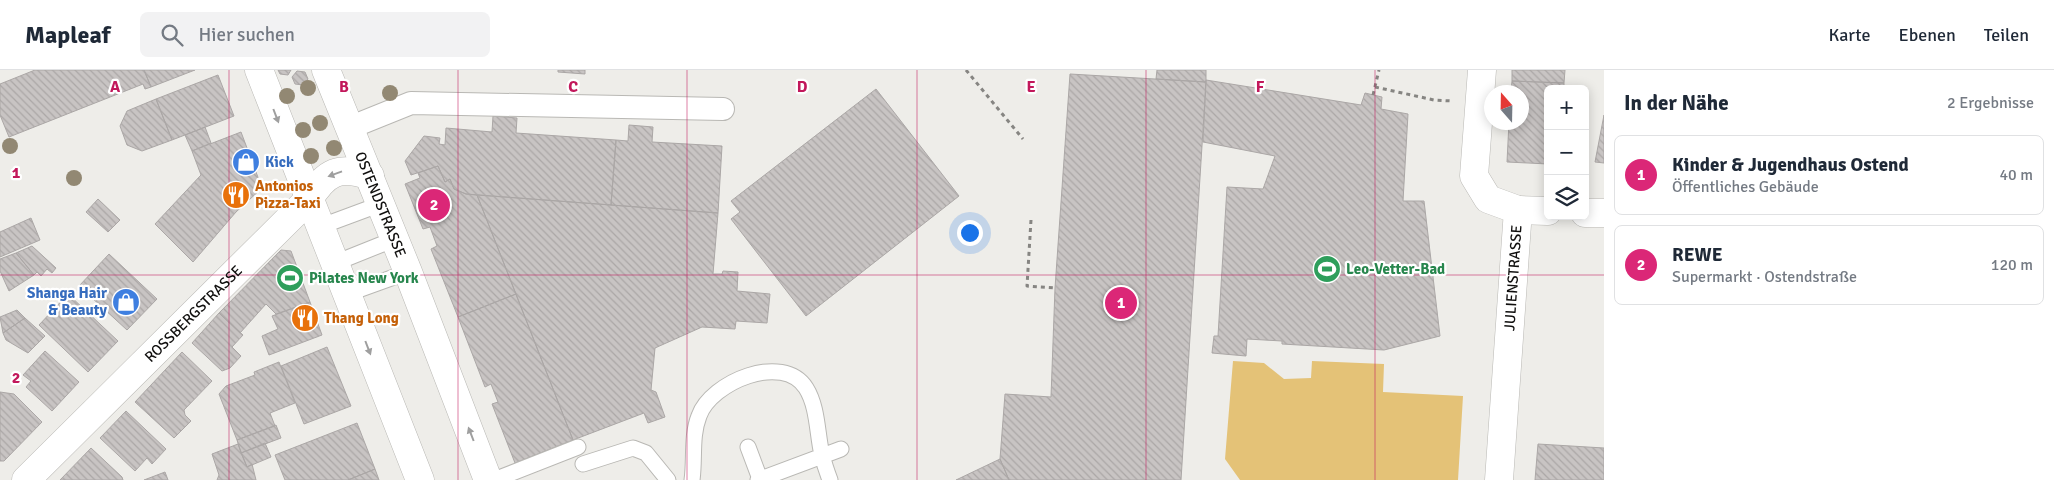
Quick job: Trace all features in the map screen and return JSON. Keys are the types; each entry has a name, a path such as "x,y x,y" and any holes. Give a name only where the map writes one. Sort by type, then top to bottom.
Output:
{"street":[{"path":"259,70 420,480"},
{"name":"OSTENDSTRASSE","path":"326,70 395,239 488,480"},
{"name":"JULIENSTRASSE","path":"1482,70 1474,176 1488,199 1518,210 1499,480"},
{"path":"349,128 412,103 723,109"},
{"name":"ROSSBERGSTRASSE","path":"26,480 309,199 317,186 330,174 352,169 370,176"},
{"path":"1518,210 1544,212"},
{"path":"1589,213 1604,213"}],"lane":[{"path":"320,227 381,204"},
{"path":"334,263 395,239"},
{"path":"347,294 408,272"},
{"path":"692,480 694,442 699,415 709,400 726,387 758,372 774,371 799,379 807,390 813,404 822,456 830,480"},
{"path":"494,480 578,447"},
{"path":"748,447 759,480 841,449"},
{"path":"583,464 633,448 646,453 668,480"}],"path":[{"path":"966,70 1023,139"},
{"path":"1373,95 1379,70"},
{"path":"1375,87 1434,100 1480,104"},
{"path":"1031,220 1027,286 1055,288"}],"shaded area":[{"path":"1233,361 1264,363 1284,379 1311,378 1312,361 1384,364 1383,392 1463,396 1458,480 1240,480 1225,459"}],"building":[{"path":"35,70 144,70 151,87 145,89 143,84 9,137 0,115 0,84"},
{"path":"144,70 195,70 151,87"},
{"path":"278,70 291,70 288,75 280,74"},
{"path":"558,70 585,70 585,74 558,72"},
{"path":"1157,70 1206,70 1206,82 1156,79"},
{"path":"1512,70 1565,70 1564,83 1512,81"},
{"path":"297,71 305,72 308,79 303,85 295,84 292,77"},
{"path":"1070,74 1206,82 1181,480 1009,480 1000,459 1005,394 1051,397 1055,288"},
{"path":"218,75 234,116 172,140 156,99"},
{"name":"Leo-Vetter-Bad","path":"1206,80 1361,105 1365,93 1382,97 1381,109 1408,114 1403,201 1424,201 1440,336 1384,350 1282,344 1282,341 1247,339 1246,356 1212,353 1214,336 1218,336 1227,187 1263,189 1275,156 1203,142"},
{"path":"1512,81 1564,83 1564,85 1544,85 1544,164 1507,162 1509,130 1529,130 1529,85 1512,85"},
{"path":"876,89 959,196 806,316 731,219 740,212 731,201"},
{"path":"156,99 172,140 142,151 127,145 120,126 127,111"},
{"path":"1604,115 1604,163 1595,162"},
{"path":"493,116 517,118 516,133 616,140 611,205 466,194 454,189 450,179 445,182 438,166 411,175 405,161 424,136 440,138 439,144 445,145 446,128 492,132"},
{"path":"629,125 653,127 652,142 722,146 718,213 611,205 616,140 628,141"},
{"path":"205,127 211,143 192,151 185,135"},
{"path":"241,132 262,188 236,212 193,262 155,224 201,175 192,151"},
{"path":"438,166 445,182 450,179 454,189 466,194 477,195 516,294 458,317 431,249 437,246 430,227 423,229 405,184 420,178 418,173"},
{"path":"477,195 718,213 713,274 722,274 723,271 738,272 737,291 770,294 767,323 736,321 735,329 702,327 655,348 651,390 656,392 665,417 648,423 644,413 573,440"},
{"path":"98,199 120,220 108,232 86,212"},
{"path":"31,218 40,240 0,257 0,232"},
{"path":"32,246 56,268 52,273 47,269 41,276 37,272 34,275 16,253"},
{"path":"281,250 291,251 310,302 276,314 266,304 240,333 219,313"},
{"path":"16,253 34,275 9,291 0,271 0,259"},
{"path":"109,254 157,299 127,330 79,286"},
{"path":"68,294 118,341 88,372 39,325"},
{"path":"516,294 573,440 515,463 492,404 498,402 491,384 485,387 458,317"},
{"path":"310,302 322,335 269,355 262,336 278,329 272,316"},
{"path":"17,310 25,318 3,333 0,317"},
{"path":"219,313 243,335 232,347 241,356 230,368 222,371 192,343"},
{"path":"25,318 45,336 28,353 6,340 3,333"},
{"path":"327,347 351,406 304,424 281,366"},
{"path":"45,351 79,382 52,411 26,387 31,381 23,375"},
{"path":"182,352 212,381 184,410 185,415 191,421 174,438 135,402"},
{"path":"279,362 295,403 270,413 275,426 237,440 219,394 226,386 255,375 254,372"},
{"path":"0,392 14,394 42,422 4,461 0,461"},
{"path":"126,411 166,449 152,464 147,458 135,471 100,438"},
{"path":"357,423 375,469 348,480 285,480 275,455"},
{"path":"276,425 281,438 241,453 237,440"},
{"path":"265,443 271,457 247,467 241,453"},
{"path":"238,444 247,467 252,464 256,480 217,480 219,475 212,454"},
{"path":"1538,444 1604,448 1604,480 1535,480"},
{"path":"91,448 122,477 123,480 60,480"},
{"path":"1000,459 1009,480 956,480"},
{"path":"375,469 379,480 348,480"},
{"path":"165,472 168,480 144,480"}],"place":[{"name":"Kick","path":"246,162"},
{"name":"Antonios Pizza-Taxi","path":"236,195"},
{"name":"REWE","path":"434,205"},
{"name":"Leo-Vetter-Bad","path":"1327,269"},
{"name":"Pilates New York","path":"290,278"},
{"name":"Shanga Hair & Beauty","path":"126,302"},
{"name":"Kinder & Jugendhaus Ostend","path":"1121,303"},
{"name":"Thang Long","path":"305,318"}]}
